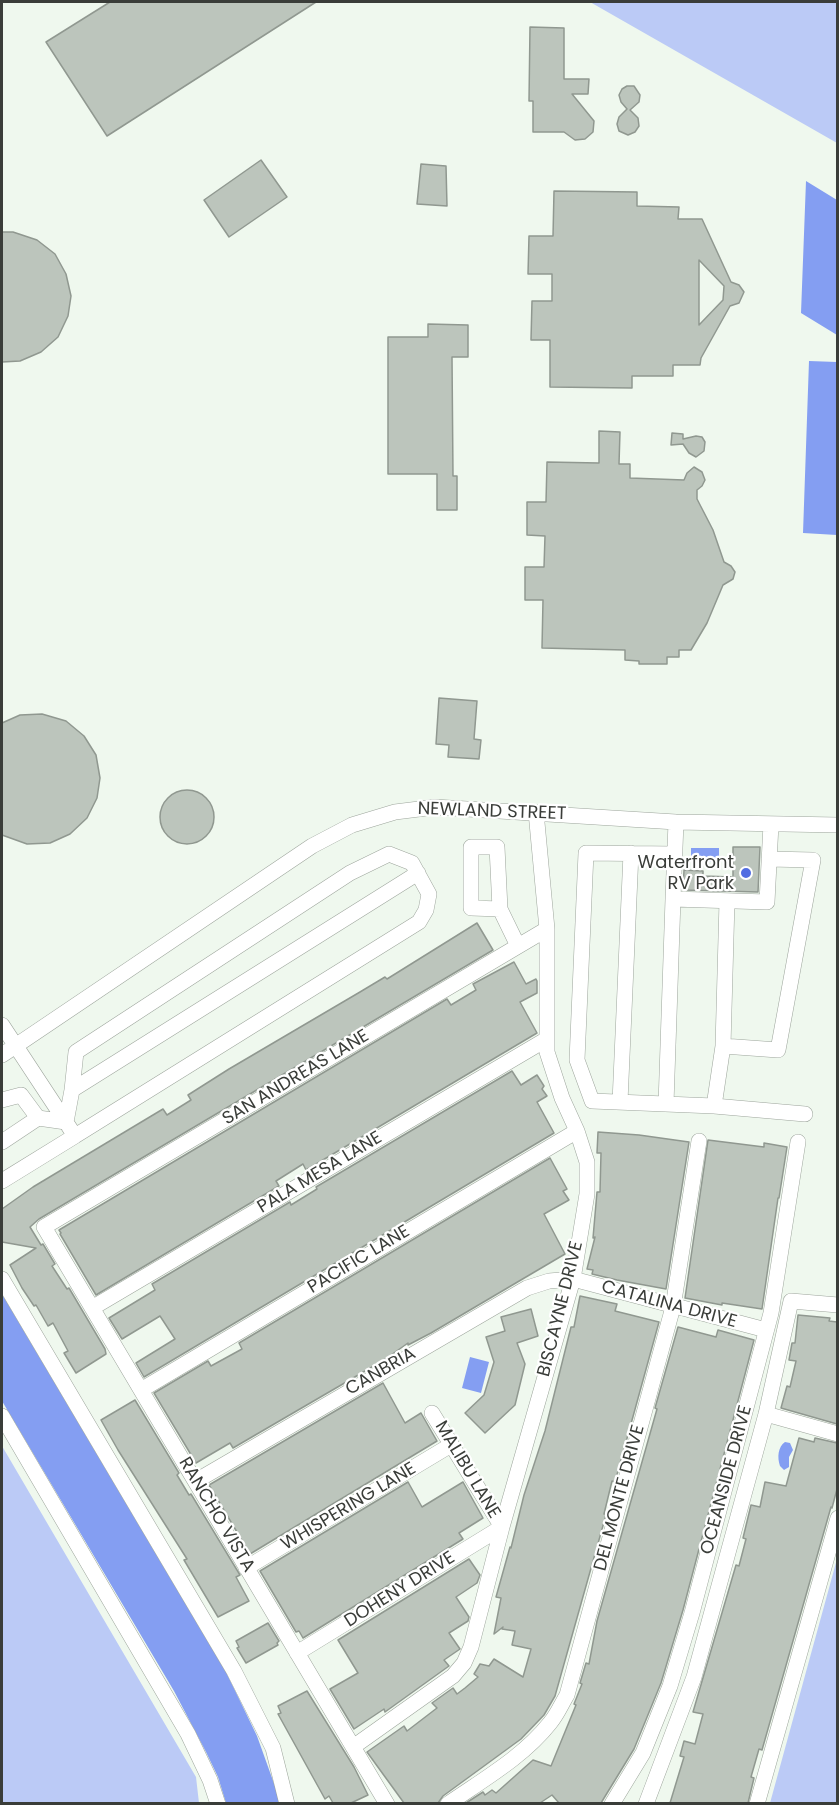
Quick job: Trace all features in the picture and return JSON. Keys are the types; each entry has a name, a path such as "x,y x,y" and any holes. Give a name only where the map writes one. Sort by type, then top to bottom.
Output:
{"street":[{"name":"NEWLAND STREET","path":"2,1055 312,846 352,825 395,812 435,807 675,822 837,825"},
{"name":"BISCAYNE DRIVE","path":"353,1747 453,1676 464,1663 471,1647 502,1527 573,1279 587,1194 587,1162 547,1052 547,929 536,812"},
{"path":"666,1104 675,822"},
{"path":"673,899 768,902 771,824"},
{"path":"674,854 586,853 577,1060 592,1101 714,1106 805,1114"},
{"path":"620,1102 631,853"},
{"path":"2,1181 419,922 426,909 429,894 412,863 389,854 350,873 76,1053 66,1122"},
{"path":"723,1046 778,1050 813,860 770,859"},
{"path":"72,1090 418,873"},
{"path":"714,1106 723,1046 727,901"},
{"path":"501,909 518,946"},
{"name":"SAN ANDREAS LANE","path":"44,1227 547,929"},
{"path":"2,1025 75,1136"},
{"name":"PALA MESA LANE","path":"92,1308 548,1039"},
{"path":"2,1100 21,1095 38,1118"},
{"path":"2,1142 38,1118 66,1122"},
{"name":"PACIFIC LANE","path":"141,1390 577,1131"},
{"name":"DEL MONTE DRIVE","path":"448,1803 513,1760 533,1742 552,1722 567,1695 673,1306 699,1141"},
{"name":"OCEANSIDE DRIVE","path":"612,1803 643,1753 670,1686 692,1612 771,1313 798,1142"},
{"name":"RANCHO VISTA","path":"44,1227 387,1803"},
{"path":"2,1279 234,1671 273,1748 287,1803"},
{"name":"CATALINA DRIVE","path":"573,1279 766,1330"},
{"name":"CANBRIA","path":"195,1481 526,1288 549,1281 573,1279"},
{"path":"646,1803 694,1677 766,1414 791,1300 837,1305"},
{"name":"MALIBU LANE","path":"432,1413 502,1527"},
{"path":"766,1414 837,1434"},
{"path":"2,1416 188,1734 210,1780 218,1803"},
{"name":"WHISPERING LANE","path":"246,1568 452,1445"},
{"path":"757,1803 837,1518"},
{"name":"DOHENY DRIVE","path":"297,1653 502,1527"}],"shaded area":[{"path":"590,2 837,2 837,143"},
{"path":"2,1446 196,1777 199,1803 2,1803"},
{"path":"837,1559 837,1803 770,1803"}],"water":[{"path":"806,181 837,200 837,335 801,313"},
{"path":"809,361 837,362 837,535 803,533"},
{"path":"691,848 719,848 719,862 691,862"},
{"path":"2,1294 227,1674 257,1736 281,1803 226,1803 218,1777 174,1691 2,1401"},
{"path":"470,1357 489,1362 481,1393 462,1388"},
{"path":"785,1442 790,1443 793,1450 789,1457 789,1467 784,1470 780,1466 778,1456"}],"building":[{"path":"110,2 316,2 107,136 46,42"},
{"path":"530,27 564,28 564,79 589,79 588,94 572,94 594,121 593,132 585,139 575,140 564,132 533,132 533,101 529,101"},
{"path":"627,86 634,86 640,95 639,102 630,110 638,118 639,126 635,132 628,135 619,131 617,124 619,117 627,109 619,95"},
{"path":"261,160 287,197 229,237 204,200"},
{"path":"421,164 446,166 447,206 417,204"},
{"path":"554,191 637,192 637,206 679,207 678,219 702,219 731,282 739,285 744,292 739,303 730,306 701,358 700,365 673,365 673,376 632,376 632,388 550,387 550,340 531,340 532,301 552,301 552,274 528,274 529,236 553,236","holes":["699,260 724,286 723,300 699,325"]},
{"path":"2,232 13,232 37,240 55,254 66,274 71,296 68,316 58,337 41,352 20,361 2,362"},
{"path":"428,324 468,325 468,357 452,357 453,476 457,476 457,510 437,510 437,474 388,474 388,337 428,337"},
{"path":"599,431 620,432 619,464 630,464 630,478 684,480 687,473 694,467 702,472 705,480 697,490 697,499 713,530 724,562 735,572 733,579 723,585 707,623 691,650 679,650 679,657 667,657 667,664 639,664 639,661 625,660 625,650 542,648 543,600 525,600 525,567 544,567 545,536 527,535 527,502 546,502 547,462 599,463"},
{"path":"672,433 683,434 683,439 702,437 705,442 704,451 696,457 689,453 683,444 671,445"},
{"path":"439,698 477,701 474,739 481,740 479,759 448,757 449,745 436,744"},
{"path":"42,714 66,721 84,736 96,755 100,778 97,798 87,818 70,834 50,843 27,844 2,835 2,723 20,715"},
{"path":"187,790 197,792 206,798 212,807 214,817 212,827 206,836 197,842 187,844 177,842 168,836 162,827 160,817 162,807 168,798 177,792"},
{"name":"Waterfront RV Park","path":"733,847 760,847 758,892 683,890 684,870 703,871 703,876 733,877"},
{"path":"477,923 493,950 39,1219 30,1227 41,1245 43,1244 55,1264 52,1266 67,1289 69,1288 105,1349 106,1354 76,1373 64,1353 68,1351 53,1323 48,1326 36,1305 34,1306 22,1288 10,1265 36,1248 2,1242 2,1209 33,1187 163,1109 167,1115 191,1100 188,1095 229,1069 385,977 387,979"},
{"path":"514,962 526,984 536,979 537,981 537,993 520,1002 537,1033 306,1170 303,1164 276,1181 279,1186 96,1295 59,1230 447,999 451,1005 476,990 473,984"},
{"path":"512,1071 521,1085 537,1075 547,1096 537,1102 554,1133 144,1377 136,1363 175,1339 160,1316 122,1339 109,1318 155,1290 152,1284 290,1202 291,1205 317,1189 316,1187"},
{"path":"598,1132 689,1142 666,1289 592,1274 593,1270 587,1269 595,1237 593,1238 597,1192 600,1192 601,1153 597,1153"},
{"path":"708,1140 764,1147 764,1143 787,1147 762,1309 685,1298"},
{"path":"550,1158 567,1189 563,1191 569,1200 544,1214 565,1254 431,1333 408,1345 408,1343 384,1360 233,1448 230,1443 196,1463 154,1393 208,1361 211,1366 242,1349 239,1343"},
{"path":"580,1296 617,1304 615,1311 659,1322 615,1482 612,1481 604,1514 606,1515 555,1696 544,1715 521,1739 443,1796 438,1803 404,1803 367,1752 404,1726 407,1731 437,1708 432,1703 453,1688 457,1694 465,1688 478,1677 474,1674 480,1664 489,1666 494,1659 523,1677 531,1649 512,1645 515,1631 502,1629 503,1627 494,1634 501,1598 496,1597 524,1495 545,1431 571,1327 574,1327"},
{"path":"531,1309 538,1336 517,1343 525,1364 515,1405 485,1433 465,1413 484,1395 494,1362 486,1337 505,1331 501,1317"},
{"path":"798,1315 830,1318 829,1321 837,1322 837,1424 781,1408 787,1386 790,1387 796,1361 789,1360 792,1343 795,1343"},
{"path":"678,1327 716,1337 718,1330 754,1340 683,1610 661,1683 634,1749 601,1803 559,1803 552,1795 540,1803 466,1803 483,1792 485,1795 492,1790 496,1793 533,1760 551,1766 576,1705 574,1704 582,1684 580,1683 586,1663 589,1664 597,1621"},
{"path":"383,1383 405,1423 421,1413 437,1441 250,1554 209,1485"},
{"path":"135,1400 179,1473 177,1475 189,1495 191,1494 240,1575 236,1577 249,1601 218,1617 184,1560 187,1559 101,1420"},
{"path":"799,1438 814,1442 815,1438 837,1443 837,1489 762,1750 759,1749 751,1777 754,1778 748,1803 670,1803 684,1757 680,1756 684,1741 695,1744 703,1714 693,1712 736,1565 739,1566 751,1505 760,1507 765,1482 786,1486"},
{"path":"408,1482 422,1507 463,1482 483,1518 459,1533 463,1539 303,1638 299,1631 296,1632 260,1571"},
{"path":"469,1559 480,1575 477,1583 456,1597 469,1617 468,1621 449,1633 460,1649 444,1660 449,1666 385,1712 384,1709 354,1729 330,1689 358,1673 338,1640"},
{"path":"268,1623 279,1641 278,1645 246,1663 237,1648 239,1647 236,1641"},
{"path":"307,1691 354,1767 368,1795 351,1803 333,1803 329,1796 325,1799 278,1714 281,1713 278,1706"}],"place":[{"name":"Waterfront RV Park","path":"746,873"}]}
